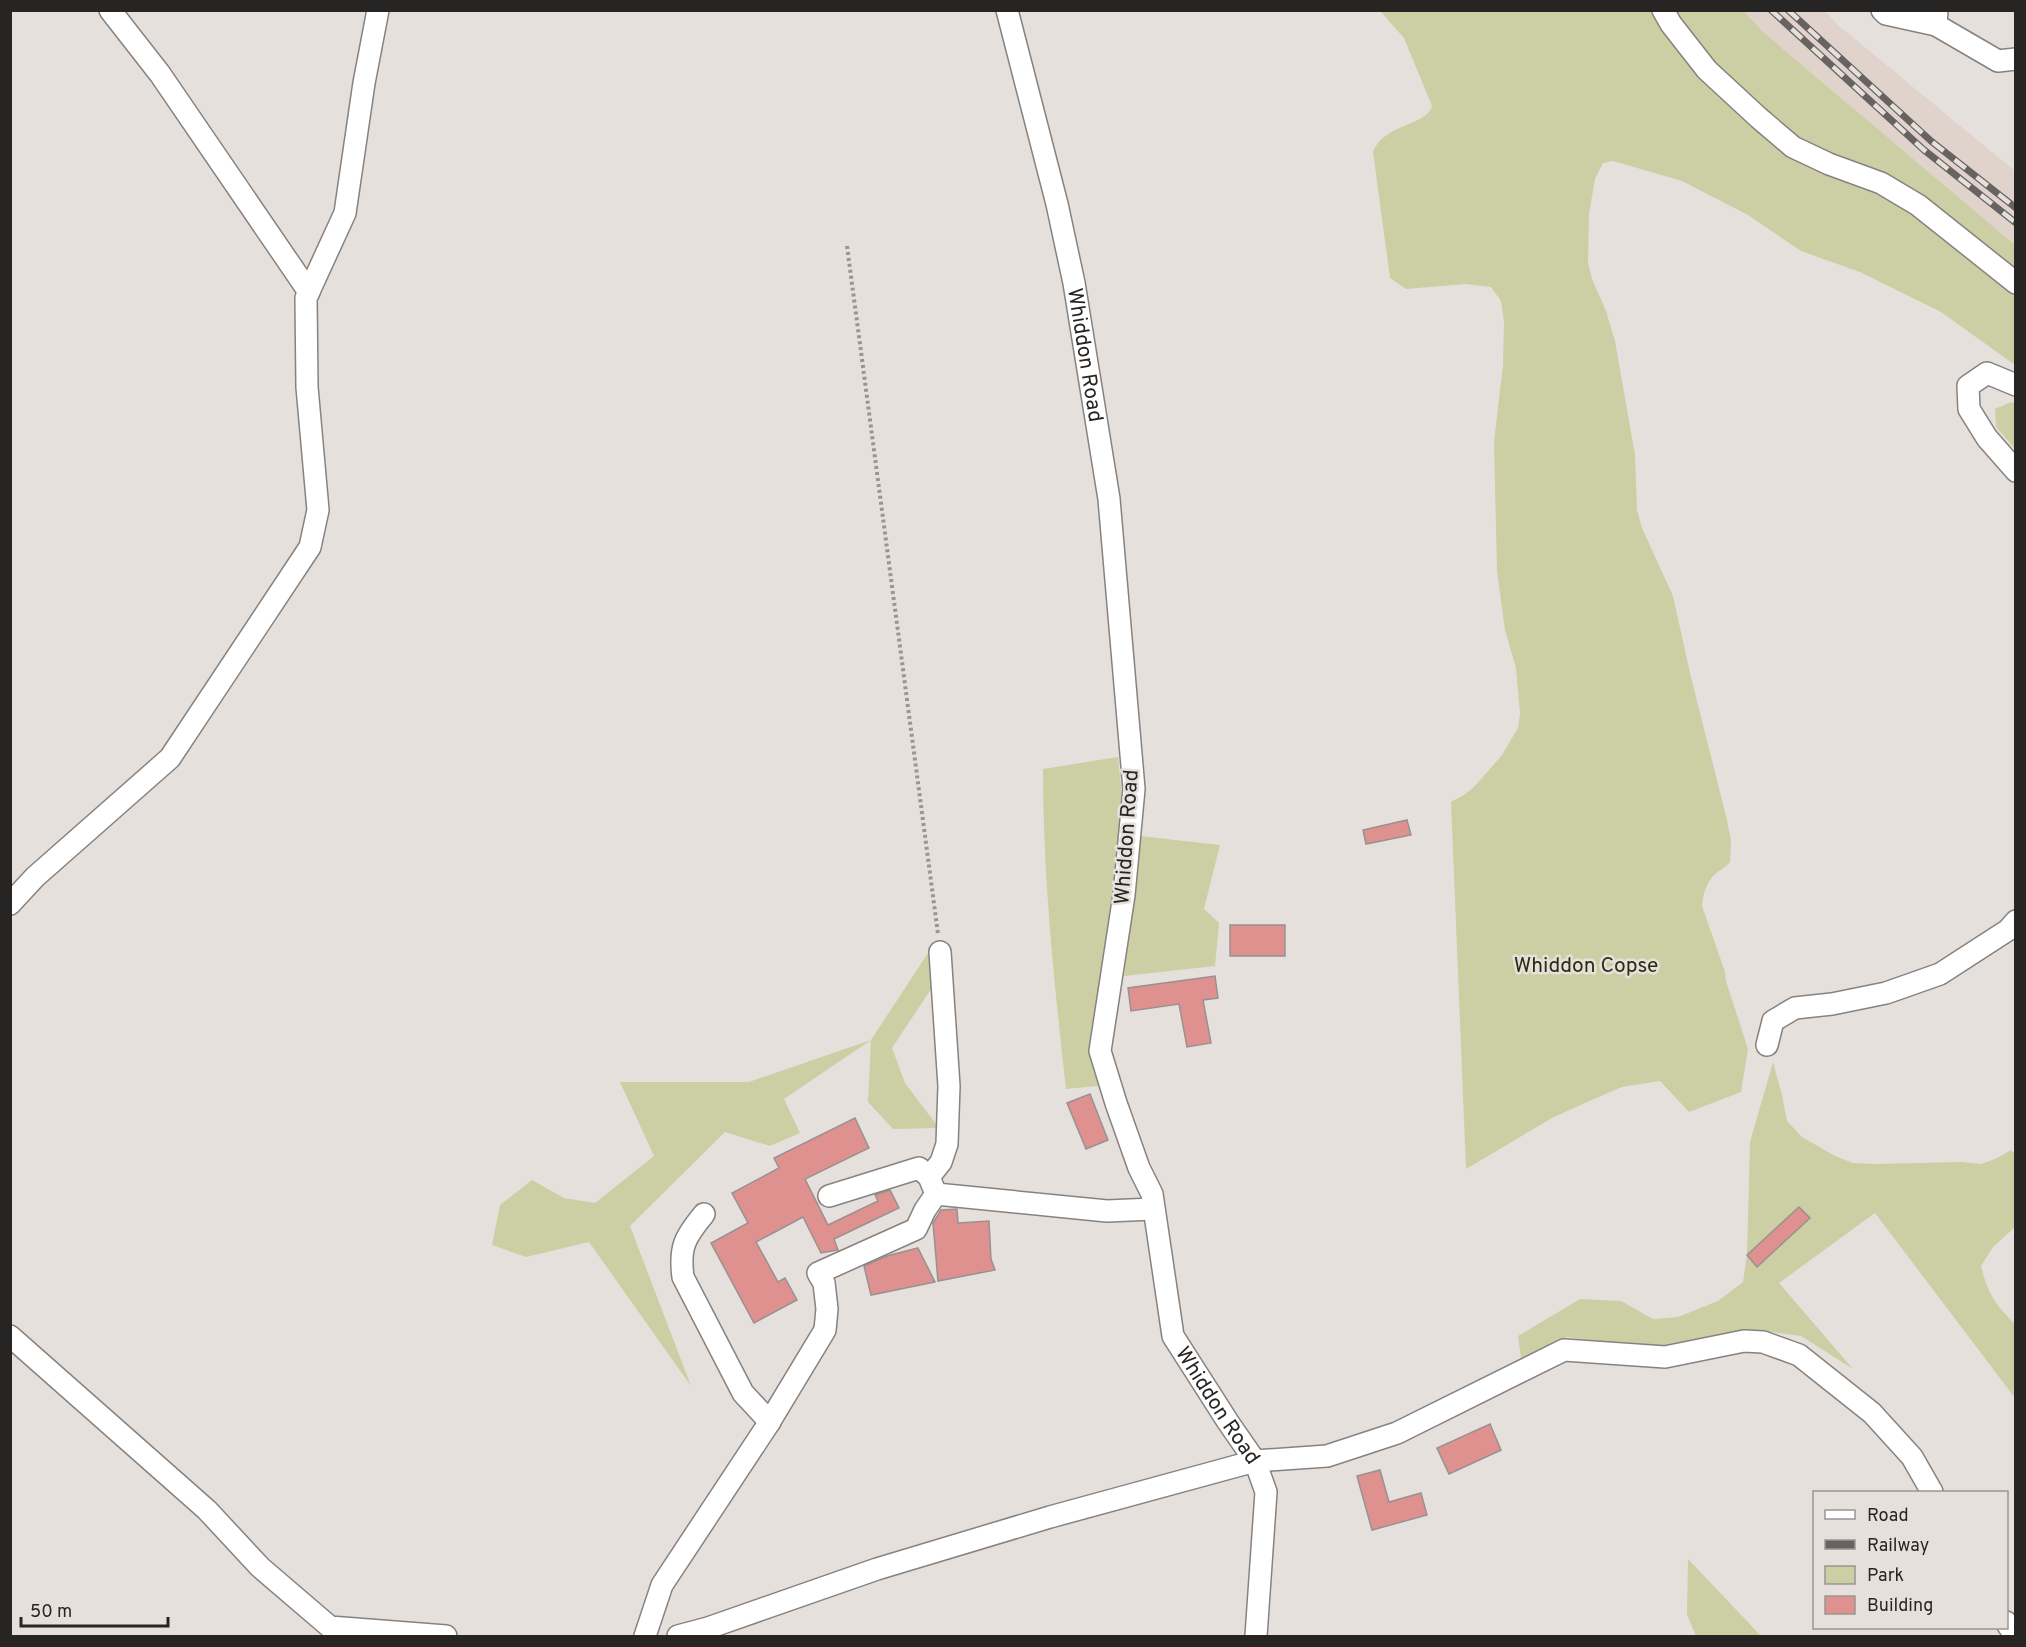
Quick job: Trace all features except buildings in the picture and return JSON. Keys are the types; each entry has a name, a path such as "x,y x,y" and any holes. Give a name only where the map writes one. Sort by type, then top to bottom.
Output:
{"street":[{"path":"110,10 160,74 309,292"},
{"path":"10,904 35,877 170,758 310,548 318,510 307,387 306,298 345,213 363,83 378,10"},
{"name":"Whiddon Road","path":"1007,10 1057,204 1074,283 1109,499 1134,789 1124,895 1100,1051 1119,1114 1139,1168 1152,1194 1173,1336 1255,1461 1266,1492 1256,1636"},
{"path":"1663,10 1671,24 1707,70 1793,147 1829,164 1881,183 1963,240 2016,283"},
{"path":"1882,10 1886,14 1936,18 1998,61 2016,59"},
{"path":"2016,385 1987,373 1968,386 1969,409 1987,438 2016,471"},
{"path":"1767,1045 1773,1021 1795,1008 1832,1004 1886,993 1940,974 2008,930 2016,921"},
{"path":"645,1636 662,1585 770,1422 825,1330 827,1309 824,1283 818,1273 916,1228 925,1210 947,1144 949,1086 940,952"},
{"path":"829,1196 919,1168 932,1186 1107,1211 1153,1209"},
{"path":"704,1214 689,1232 680,1257 683,1277 743,1393 770,1422"},
{"path":"10,1336 207,1510 260,1567 330,1632 447,1636"},
{"path":"678,1636 708,1628 877,1569 1050,1517 1255,1461 1327,1456 1397,1433 1564,1350 1665,1357 1744,1341 1763,1342 1799,1355 1872,1413 1912,1456 1931,1491"}],"path":[{"path":"847,246 940,952"}],"shaded area":[{"path":"1744,11 1825,11 1838,25 2015,171 2015,245 1763,32"}],"green space":[{"name":"Whiddon Copse","path":"1380,11 1744,11 1763,32 2015,245 2015,365 1941,312 1860,272 1801,251 1748,215 1682,181 1613,161 1603,163 1595,179 1589,214 1588,263 1615,341 1635,455 1637,510 1642,528 1673,596 1727,820 1731,841 1730,862 1709,881 1702,906 1748,1049 1741,1092 1689,1112 1660,1081 1622,1087 1552,1118 1466,1169 1451,802 1475,786 1502,755 1518,728 1520,714 1516,668 1505,630 1497,571 1494,442 1503,365 1504,322 1501,301 1491,287 1466,284 1406,289 1390,278 1373,152 1386,135 1422,118 1432,106 1404,38"},
{"path":"2016,402 2015,449 1996,427 1995,409"},
{"path":"1118,757 1124,817 1096,1051 1098,1086 1066,1089 1047,889 1043,769"},
{"path":"1140,836 1220,845 1204,909 1219,923 1215,966 1124,976"},
{"path":"928,953 933,986 892,1048 905,1083 939,1128 893,1129 868,1102 871,1040"},
{"path":"871,1040 784,1099 800,1133 770,1146 725,1132 630,1226 691,1386 589,1242 526,1257 492,1245 500,1205 532,1180 564,1198 595,1203 654,1156 620,1082 749,1082"},
{"path":"1773,1062 1787,1121 1802,1137 1835,1156 1853,1163 1962,1162 1981,1164 2011,1150 2015,1154 2015,1227 1993,1247 1981,1266 1993,1298 2015,1324 2015,1398 1875,1213 1779,1283 1853,1369 1801,1336 1771,1332 1742,1333 1652,1349 1567,1337 1521,1358 1518,1336 1580,1299 1621,1301 1653,1319 1678,1317 1718,1301 1743,1282 1747,1255 1750,1142"},
{"path":"1688,1559 1761,1636 1696,1636 1687,1615"}],"railway":[{"path":"1771,10 1924,150 2016,223"},
{"path":"1788,10 1931,141 2016,208"}]}
